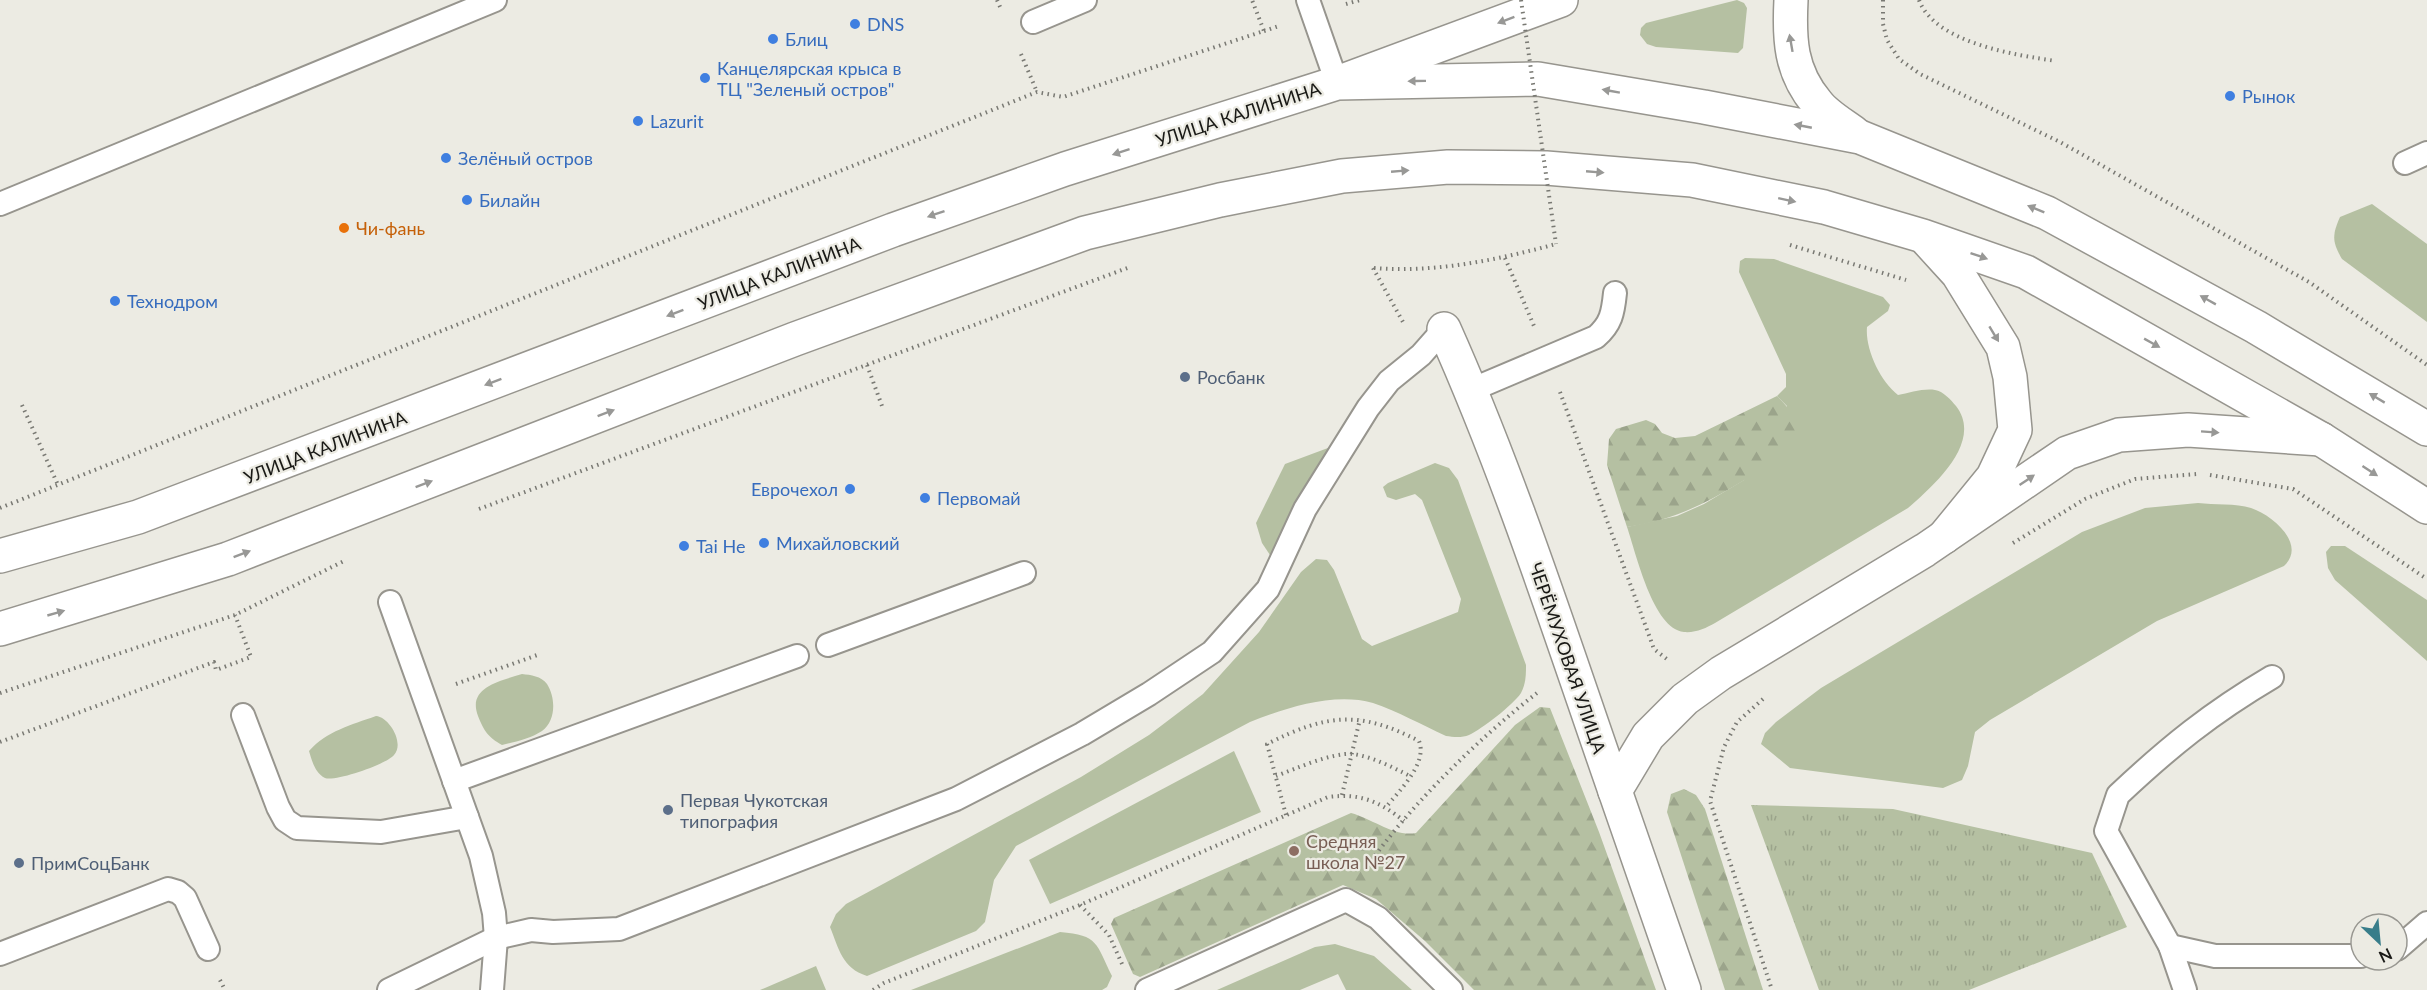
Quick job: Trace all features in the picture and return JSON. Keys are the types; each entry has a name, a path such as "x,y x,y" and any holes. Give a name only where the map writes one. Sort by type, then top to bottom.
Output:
{"main road":[{"name":"УЛИЦА КАЛИНИНА","path":"0,556 138,517 893,230 1065,169 1337,83 1561,0"},
{"path":"1791,0 1789,41 1800,75 1817,104 1860,138"},
{"path":"1337,83 1538,79 1704,107 1860,138 2048,213 2256,327 2427,429"},
{"path":"0,629 228,559 806,334 1085,233 1220,200 1342,176 1448,167 1546,168 1692,180 1824,207 1923,236 2026,272 2321,439 2427,507"},
{"path":"1923,236 1958,274 2002,347 2010,377 2015,430 1993,477 1944,537"},
{"name":"ЧЕРЁМУХОВАЯ УЛИЦА","path":"1444,329 1471,390 1574,672 1684,990"},
{"path":"1615,791 1648,736 1685,699 1721,673 1944,537 2067,453 2119,435 2188,430 2321,439"}],"lane":[{"path":"0,204 495,0"},
{"path":"1032,22 1085,0"},
{"path":"1308,0 1337,83"},
{"path":"2405,163 2427,153"},
{"path":"1471,390 1596,337 1607,327 1613,314 1615,293"},
{"path":"389,990 496,939 531,930 553,932 619,929 956,799 1082,734 1149,694 1212,652 1268,589 1305,509 1368,408 1389,381 1422,355 1444,329"},
{"path":"828,645 1024,573"},
{"path":"390,602 467,817 489,886 496,939 492,990"},
{"path":"454,781 797,656"},
{"path":"2185,990 2170,946 2106,831 2118,795 2190,730 2220,708 2272,677"},
{"path":"243,715 278,807 285,820 297,828 381,832 467,817"},
{"path":"0,954 168,890 178,891 185,898 208,949"},
{"path":"1147,990 1346,900 1378,918 1451,990"},
{"path":"2409,939 2427,923"},
{"path":"2170,946 2215,956 2349,957"}],"path":[{"path":"0,508 1037,92 1063,97 1264,31 1252,0"},
{"path":"1373,268 1407,271 1505,258 1556,244 1521,0"},
{"path":"1883,0 1883,24 1887,40 1899,59 1920,74 2060,142 2309,282 2427,365"},
{"path":"1919,0 1923,12 1947,33 2023,56 2056,61"},
{"path":"1024,62 1037,92"},
{"path":"1544,207 1556,208"},
{"path":"1784,243 1906,280 1913,287"},
{"path":"1505,258 1548,358 1654,650 1665,660 1676,660"},
{"path":"476,510 1133,266"},
{"path":"867,365 882,406"},
{"path":"22,405 58,485"},
{"path":"2004,549 2085,499 2136,479 2201,474 2293,489 2427,579"},
{"path":"0,693 235,615 355,556"},
{"path":"0,742 213,662 216,670 251,657 235,615"},
{"path":"487,673 540,654"},
{"path":"1385,841 1517,709 1555,679 1574,672"},
{"path":"1768,694 1737,722 1728,738 1710,801 1772,990"},
{"path":"1286,815 1267,744 1325,720 1360,719 1390,726 1419,741 1422,754 1410,776 1386,807"},
{"path":"1342,795 1360,719"},
{"path":"1276,776 1319,761 1351,754 1384,763 1410,776"},
{"path":"873,990 1080,905 1328,797 1352,795 1386,807 1404,821"},
{"path":"1080,905 1110,934"}],"green space":[{"path":"1737,0 1744,3 1747,8 1743,48 1738,53 1656,47 1647,44 1640,35 1641,28 1646,23"},
{"path":"2372,204 2427,244 2427,322 2342,259 2339,253 2334,238 2340,217"},
{"path":"1745,258 1774,259 1883,297 1890,305 1888,311 1867,327 1867,336 1871,354 1885,382 1898,395 1926,390 1935,390 1944,394 1956,406 1963,420 1964,434 1960,448 1942,476 1908,508 1715,623 1697,631 1684,632 1673,628 1663,618 1655,604 1647,588 1627,527 1677,516 1704,504 1744,480 1787,406 1777,396 1786,387 1786,374 1739,272 1740,261"},
{"path":"1777,396 1789,410 1795,423 1795,437 1787,454 1730,489 1692,508 1650,523 1627,527 1607,465 1609,439 1616,429 1646,420 1655,424 1662,433 1675,438 1695,436"},
{"path":"1336,445 1270,555 1262,543 1256,523 1285,464"},
{"path":"1435,463 1449,468 1458,480 1526,665 1523,690 1504,710 1475,732 1460,737 1446,736 1382,706 1358,700 1326,700 1310,703 1250,722 1016,846 994,880 985,922 976,931 867,976 847,963 842,957 830,927 836,914 846,904 1081,777 1149,735 1203,694 1259,632 1301,572 1316,559 1327,560 1334,570 1362,639 1372,646 1458,612 1461,599 1422,500 1415,494 1396,500 1387,497 1383,487"},
{"path":"2198,503 2239,505 2269,517 2289,540 2292,549 2290,558 2284,566 2157,621 1990,720 1975,732 1968,766 1962,780 1943,788 1790,768 1761,744 1765,733 1776,722 1821,688 2082,532 2145,508"},
{"path":"2331,546 2345,546 2427,600 2427,661 2335,580 2328,568 2326,552"},
{"path":"522,674 532,675 545,681 552,696 552,715 547,727 537,734 502,745 482,726 476,706 477,698 488,687"},
{"path":"1540,707 1550,708 1599,832 1656,990 1474,990 1425,941 1376,899 1343,885 1140,977 1133,974 1111,924 1114,918 1351,813 1392,830 1408,834 1416,833 1515,725"},
{"path":"376,716 386,721 394,731 398,744 394,755 382,763 349,775 331,779 322,776 314,766 309,751 324,738"},
{"path":"1234,751 1261,812 1050,904 1029,860"},
{"path":"1684,789 1696,795 1705,809 1763,990 1725,990 1667,812 1671,794"},
{"path":"1751,805 1893,809 2092,853 2127,927 1969,990 1819,990"},
{"path":"1060,932 1073,933 1095,943 1112,976 1107,987 1102,990 911,990"},
{"path":"1335,944 1374,956 1412,990 1346,990 1338,974 1300,990 1217,990 1315,947"},
{"path":"816,966 826,990 760,990"}],"place":[{"name":"DNS","path":"855,24"},
{"name":"Блиц","path":"773,39"},
{"name":"Канцелярская крыса в ТЦ \"Зеленый остров\"","path":"705,78"},
{"name":"Рынок","path":"2230,96"},
{"name":"Lazurit","path":"638,121"},
{"name":"Зелёный остров","path":"446,158"},
{"name":"Билайн","path":"467,200"},
{"name":"Чи-фань","path":"344,228"},
{"name":"Технодром","path":"115,301"},
{"name":"Росбанк","path":"1185,377"},
{"name":"Еврочехол","path":"850,489"},
{"name":"Первомай","path":"925,498"},
{"name":"Михайловский","path":"764,543"},
{"name":"Tai He","path":"684,546"},
{"name":"Первая Чукотская типография","path":"668,810"},
{"name":"Средняя школа №27","path":"1294,851"},
{"name":"ПримСоцБанк","path":"19,863"}]}
